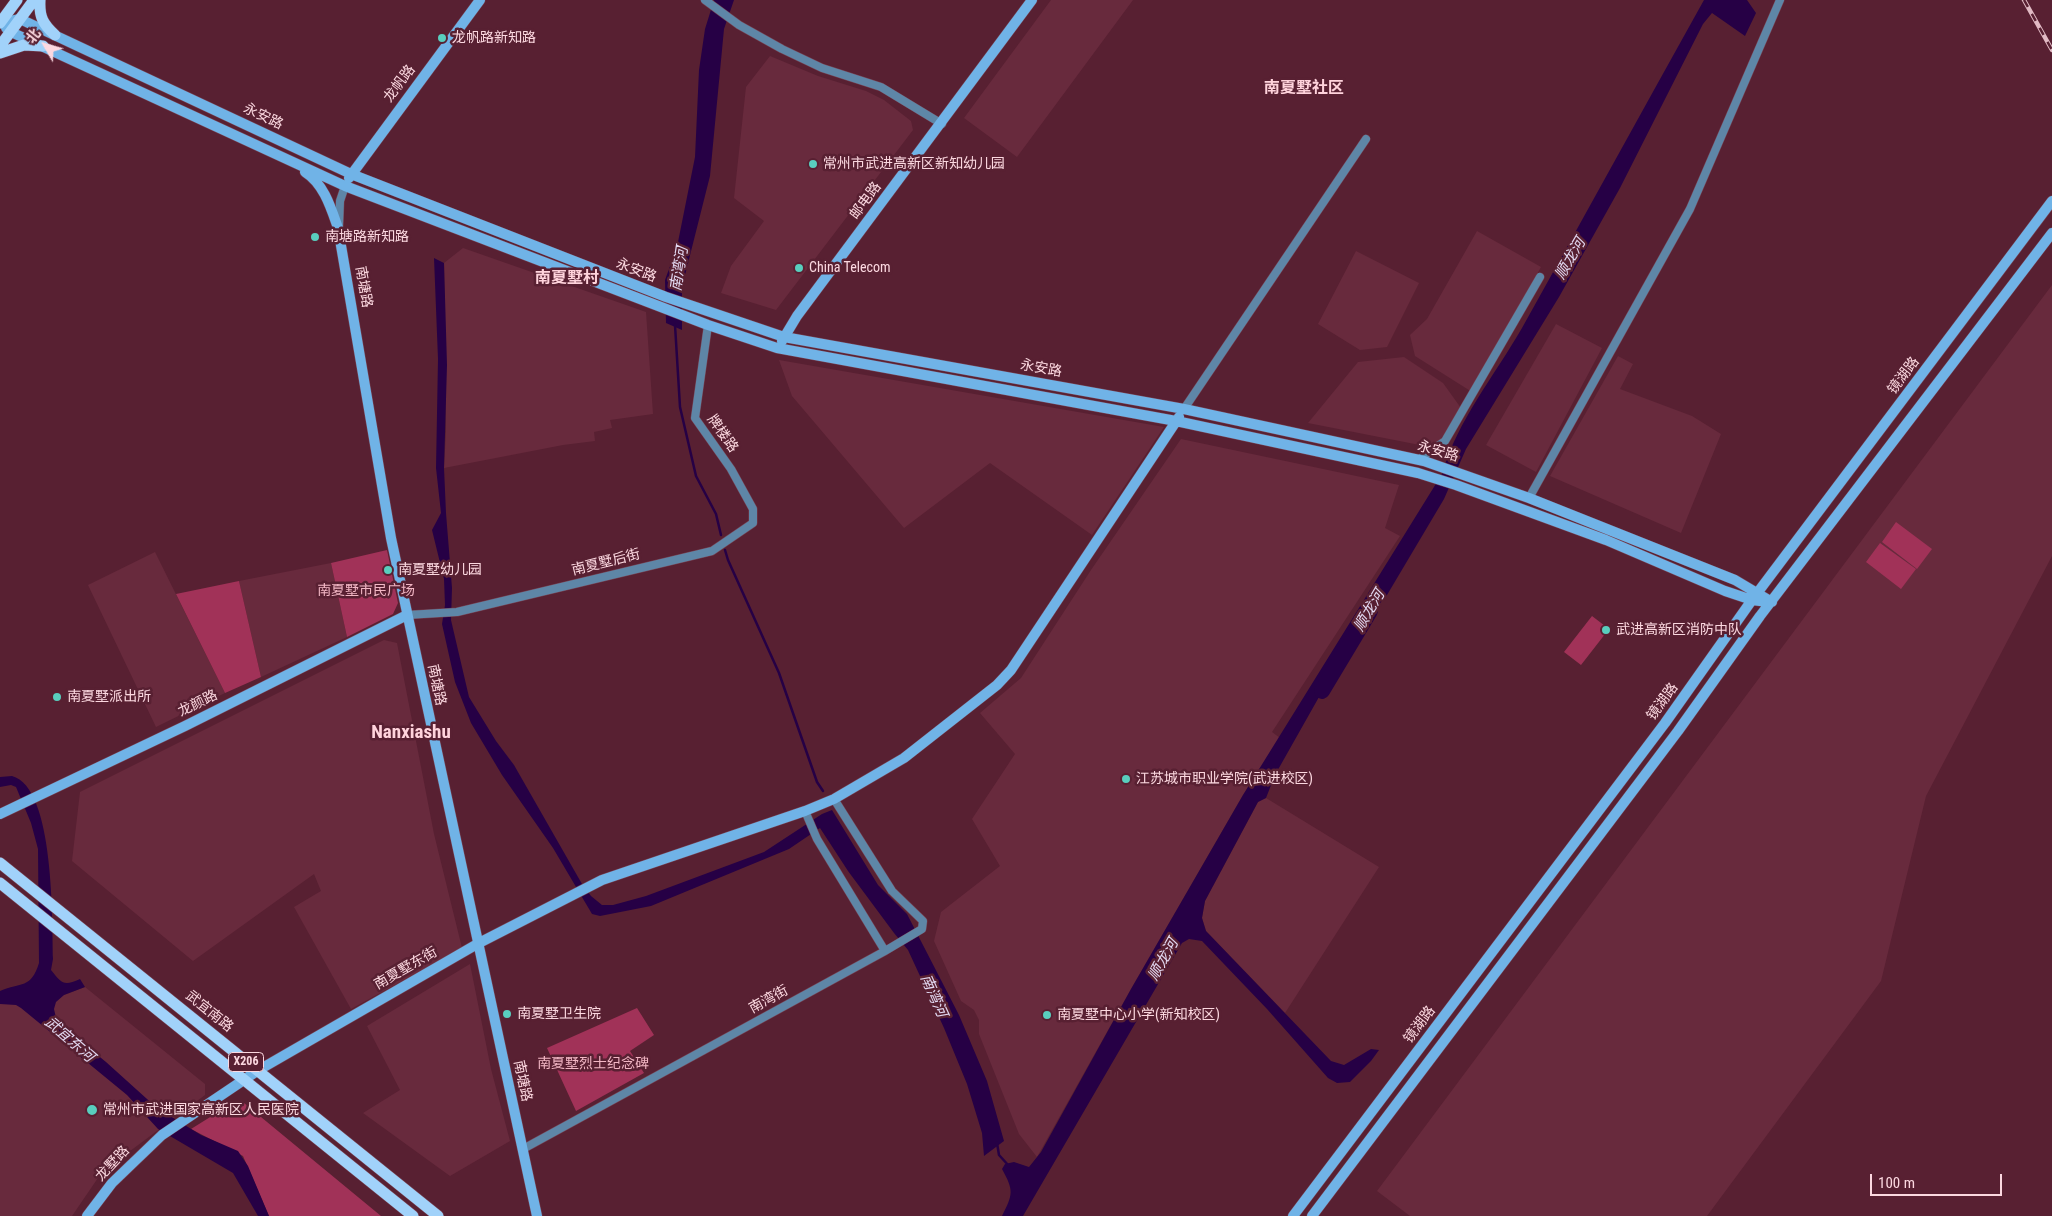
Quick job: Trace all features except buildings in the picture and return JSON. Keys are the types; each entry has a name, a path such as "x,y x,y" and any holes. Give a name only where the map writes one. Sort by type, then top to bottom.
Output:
{"main road":[{"path":"0,23 16,0"},
{"path":"0,46 34,0"},
{"path":"40,0 39,10 42,24 55,35"},
{"path":"0,53 24,45 43,46"},
{"name":"武宜南路","path":"0,863 438,1216"},
{"name":"X206","path":"0,883 413,1216"}],"street":[{"name":"龙帆路","path":"345,186 351,174 480,0"},
{"name":"邮电路","path":"777,348 797,316 942,124 1032,0"},
{"path":"1529,498 1690,209 1780,0"},
{"path":"708,3 782,49 822,68 881,87 942,124"},
{"path":"0,23 20,19"},
{"name":"永安路","path":"20,19 351,174 666,302 708,325 777,348 1176,421 1418,473 1606,540 1725,591 1755,596 1772,602"},
{"name":"永安路","path":"0,23 11,32 345,186 666,302 694,307 784,338 1184,409 1421,460 1463,473 1529,498 1734,580 1755,596"},
{"path":"1184,409 1366,140"},
{"path":"286,160 312,177 328,200 338,228"},
{"name":"南塘路","path":"345,186 340,201 338,228 391,538 537,1216"},
{"name":"镜湖路","path":"1293,1216 1665,723 1755,596 2052,201"},
{"name":"镜湖路","path":"1312,1216 1678,731 1772,602 2052,233"},
{"path":"1421,460 1445,441 1540,277"},
{"name":"牌楼路","path":"708,325 695,418 740,485 753,509 753,523"},
{"name":"南夏墅东街","path":"244,1079 479,943 585,888 602,880 806,815 904,758 997,685 1012,670 1184,409"},
{"name":"南夏墅后街","path":"407,615 457,612 712,550 753,523"},
{"name":"龙颜路","path":"0,814 185,726 407,615"},
{"name":"南湾街","path":"523,1149 922,929 923,921 892,891 834,799"},
{"path":"806,815 817,839 885,951"},
{"name":"龙墅路","path":"87,1216 112,1183 162,1135 244,1079"}],"shaded area":[{"path":"1051,0 1133,0 1017,157 964,118"},
{"name":"常州市武进高新区新知幼儿园","path":"770,56 818,76 866,91 884,100 911,121 913,130 776,310 721,293 731,266 764,221 734,198 746,87"},
{"path":"1477,231 1541,267 1472,392 1415,356 1410,335 1427,319"},
{"path":"463,248 646,312 653,414 610,420 612,428 594,432 595,441 563,445 444,468 446,431 444,263"},
{"path":"1356,251 1419,283 1387,347 1360,350 1318,324"},
{"path":"2052,285 2052,556 1926,796 1881,981 1707,1216 1410,1216 1377,1191"},
{"path":"1556,324 1602,348 1536,472 1486,445"},
{"path":"1618,356 1633,364 1620,389 1692,416 1721,434 1681,533 1550,476"},
{"path":"1404,357 1443,383 1461,408 1435,448 1308,423 1358,362"},
{"path":"779,360 1164,427 1092,535 990,463 904,528 792,396"},
{"path":"1181,439 1399,485 1385,528 1400,536 1272,732 1280,738 1243,795 1037,1157 1019,1134 979,1034 979,1020 974,1010 961,1001 934,941 941,912 1000,866 972,819 1015,754 980,713 1021,678 1091,570"},
{"path":"155,552 225,693 156,727 88,585"},
{"path":"331,563 347,637 261,677 239,581"},
{"path":"384,640 397,643 434,834 462,948 351,1009 294,907 321,891 314,874 193,961 72,861 80,792"},
{"name":"江苏城市职业学院(武进校区)","path":"1266,798 1379,867 1285,1013 1206,931 1202,918 1205,901 1258,802"},
{"path":"470,964 491,1069 510,1141 450,1176 363,1113 400,1090 367,1026"},
{"name":"常州市武进国家高新区人民医院","path":"85,987 205,1084 205,1095 102,1172 72,1216 0,1216 0,1004 64,995"}],"green space":[{"path":"1896,522 1932,549 1917,569 1882,542"},
{"path":"1880,543 1916,569 1901,589 1866,562"},
{"name":"南夏墅市民广场","path":"387,550 398,603 393,614 347,637 331,563"},
{"path":"239,581 261,677 225,693 176,594"},
{"path":"1592,616 1609,629 1581,665 1564,652"},
{"name":"南夏墅烈士纪念碑","path":"637,1008 654,1035 630,1051 644,1073 576,1111 547,1048"},
{"path":"244,1103 381,1216 269,1216 243,1156 191,1129 231,1104"}],"water":[{"path":"714,0 734,0 724,29 710,176 682,287 682,330 666,323 665,280 677,247 695,157 699,70 705,29"},
{"path":"1704,0 1747,0 1756,13 1745,36 1712,13 1703,24 1620,188 1559,297 1466,449 1444,499 1387,595 1354,635 1275,775 1266,798 1258,802 1205,901 1202,918 1206,931 1331,1061 1344,1065 1371,1049 1379,1050 1350,1082 1337,1083 1328,1078 1267,1009 1202,941 1189,939 1182,943 1023,1216 1002,1216 1011,1192 1002,1169 1005,1164 1014,1162 1029,1167 1041,1152 1131,989 1243,795 1442,474 1457,435 1522,328"},
{"path":"434,258 444,263 447,365 444,468 452,588 451,620 469,697 496,741 514,765 582,884 591,896 602,905 613,905 646,896 764,852 822,814 832,810 878,885 907,914 959,1015 987,1081 1004,1141 984,1156 982,1133 967,1084 944,1028 908,950 848,871 820,828 789,849 651,906 600,916 592,914 553,848 502,775 471,723 455,682 442,624 445,605 444,579 432,530 441,513 436,468 438,359"},
{"name":"武宜东河","path":"12,776 26,786 36,804 44,829 51,888 53,959 51,970 61,981 70,983 80,979 85,987 64,995 56,1002 54,1009 57,1022 106,1062 157,1108 201,1135 238,1151 248,1166 269,1216 258,1216 233,1173 158,1129 127,1095 21,1008 16,1005 0,1004 0,991 29,981 39,963 38,849 31,823 16,787 11,785 0,787 0,777"}],"waterway":[{"name":"南湾河","path":"675,325 680,407 696,476 716,514 721,535"},
{"name":"南湾河","path":"725,550 779,673 817,782 823,791"},
{"name":"顺龙河","path":"1322,691 1370,611"},
{"name":"南湾河","path":"997,1143 999,1155 1009,1166"}],"railway":[{"path":"2024,0 2052,50"}],"place":[{"name":"龙帆路新知路","path":"442,38"},
{"name":"常州市武进高新区新知幼儿园","path":"813,164"},
{"name":"南塘路新知路","path":"315,237"},
{"name":"China Telecom","path":"799,268"},
{"name":"南夏墅幼儿园","path":"388,570"},
{"name":"武进高新区消防中队","path":"1606,630"},
{"name":"南夏墅派出所","path":"57,697"},
{"name":"江苏城市职业学院(武进校区)","path":"1126,779"},
{"name":"南夏墅卫生院","path":"507,1014"},
{"name":"南夏墅中心小学(新知校区)","path":"1047,1015"},
{"name":"常州市武进国家高新区人民医院","path":"92,1110"}],"district":[{"name":"南夏墅社区","path":"1304,89"},
{"name":"南夏墅村","path":"567,279"},
{"name":"Nanxiashu","path":"411,733"}]}
